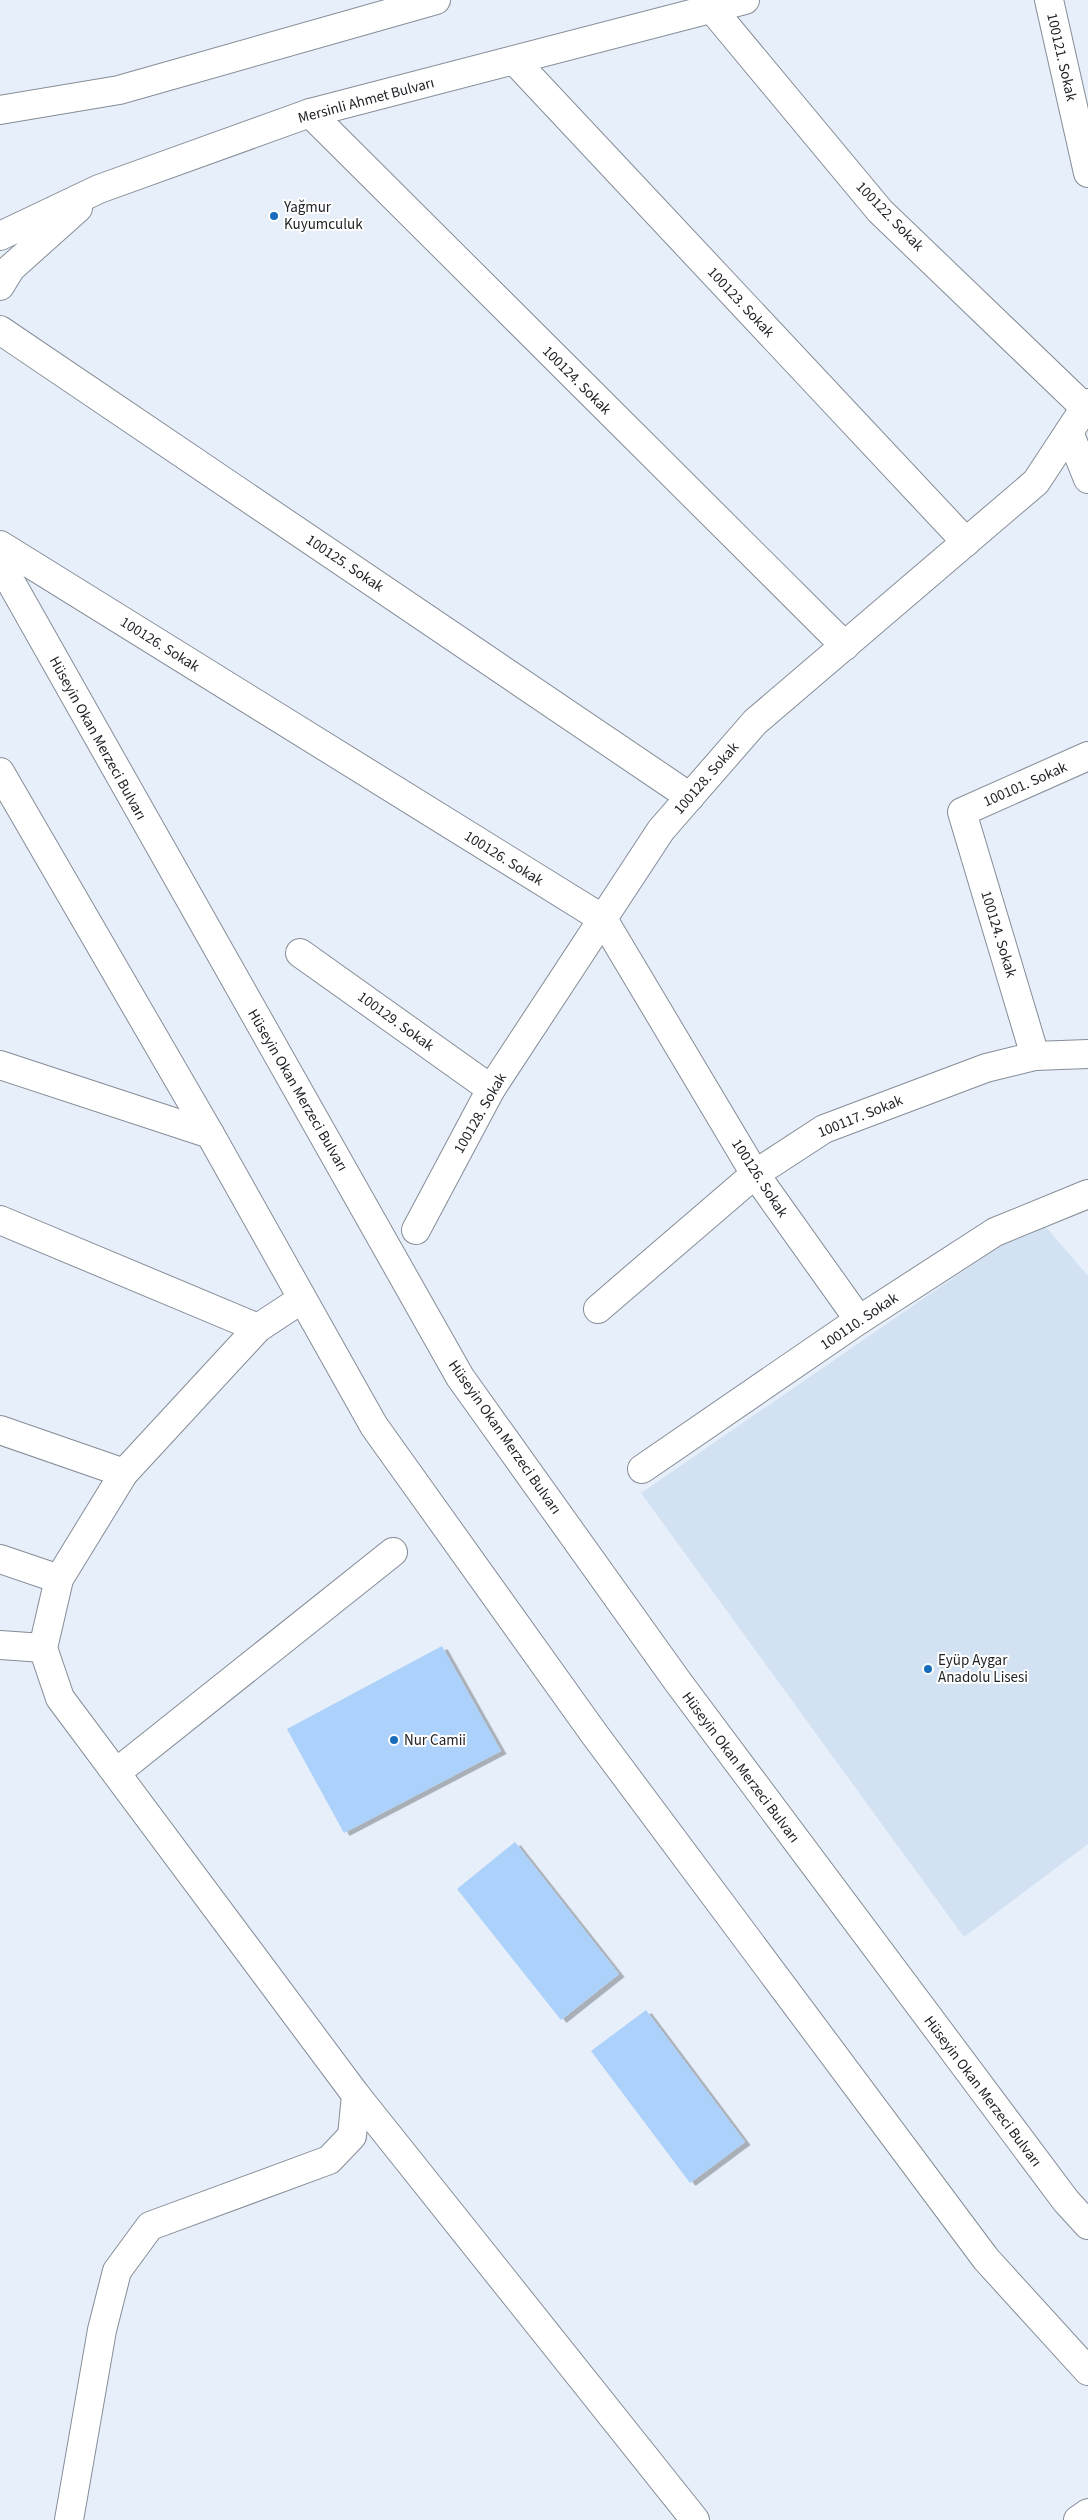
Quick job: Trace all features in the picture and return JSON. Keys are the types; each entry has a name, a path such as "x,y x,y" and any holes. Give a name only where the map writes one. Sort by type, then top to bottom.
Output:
{"street":[{"path":"0,110 120,90 378,7 436,0"},
{"name":"Mersinli Ahmet Bulvarı","path":"0,236 99,189 310,113 745,0"},
{"name":"100121. Sokak","path":"1050,0 1088,173"},
{"name":"100122. Sokak","path":"712,9 880,211 1086,405"},
{"name":"100123. Sokak","path":"515,61 966,542"},
{"name":"100124. Sokak","path":"310,113 845,646"},
{"path":"0,286 11,268 99,189"},
{"name":"100125. Sokak","path":"0,330 690,797"},
{"name":"100128. Sokak","path":"416,1230 491,1089 661,830 755,722 1036,482 1086,405"},
{"path":"1069,432 1088,479"},
{"name":"100126. Sokak","path":"0,545 603,919 755,1174 859,1320"},
{"name":"Hüseyin Okan Merzeci Bulvarı","path":"0,563 460,1377 678,1682 1048,2178 1088,2225"},
{"name":"100101. Sokak","path":"962,812 1088,756"},
{"path":"0,772 210,1134 374,1426 589,1727 986,2259 1088,2372"},
{"name":"100124. Sokak","path":"962,812 1035,1056"},
{"name":"100129. Sokak","path":"300,953 491,1089"},
{"name":"100117. Sokak","path":"598,1310 755,1174 824,1128 986,1068 1035,1056 1088,1054"},
{"path":"0,1065 210,1134"},
{"name":"100110. Sokak","path":"642,1469 859,1320 995,1232 1088,1194"},
{"path":"0,1220 258,1328"},
{"path":"302,1299 258,1328 124,1473 59,1579 43,1648 60,1698 356,2095 695,2520"},
{"path":"0,1430 124,1473"},
{"path":"117,1772 393,1552"},
{"path":"0,1559 59,1579"},
{"path":"0,1646 43,1648"},
{"path":"69,2520 102,2330 117,2271 150,2226 329,2160 352,2136 356,2095"},
{"path":"1078,2520 1088,2513"}],"shaded area":[{"name":"Eyüp Aygar Anadolu Lisesi","path":"1039,1219 1088,1276 1088,1844 964,1937 641,1493"}],"building":[{"name":"Nur Camii","path":"442,1646 501,1751 344,1833 287,1729"},
{"path":"515,1842 619,1974 561,2020 457,1889"},
{"path":"646,2010 745,2142 690,2183 591,2051"}],"place":[{"name":"Yağmur Kuyumculuk","path":"274,216"},
{"name":"Eyüp Aygar Anadolu Lisesi","path":"928,1669"},
{"name":"Nur Camii","path":"394,1740"}]}
